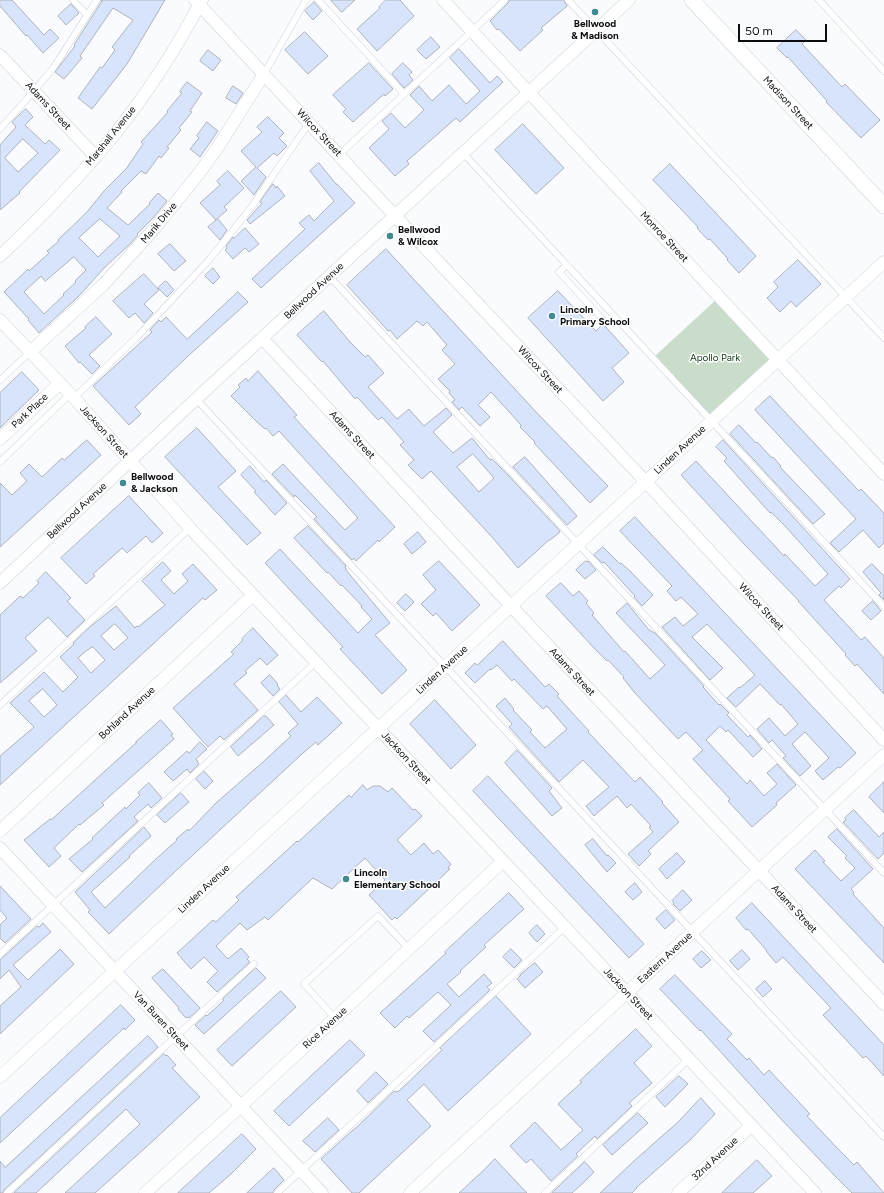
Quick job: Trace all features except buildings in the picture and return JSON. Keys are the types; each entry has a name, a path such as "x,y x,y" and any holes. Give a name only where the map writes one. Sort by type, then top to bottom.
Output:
{"street":[{"name":"Monroe Street","path":"444,0 884,474"},
{"name":"Bellwood Avenue","path":"0,583 196,399 629,0"},
{"name":"Madison Street","path":"692,0 884,206"},
{"name":"Wilcox Street","path":"199,2 395,216 646,482 884,740"},
{"name":"Marshall Avenue","path":"0,256 61,196 96,157 138,103 160,71 199,2"},
{"name":"Adams Street","path":"0,55 96,157"},
{"name":"Marik Drive","path":"30,352 104,284 155,228 218,147 264,74"},
{"name":"Linden Avenue","path":"0,1077 884,262"},
{"name":"Jackson Street","path":"0,320 72,396 190,528 628,993 814,1193"},
{"name":"Adams Street","path":"262,338 759,872 884,1004"},
{"name":"Park Place","path":"0,439 60,384"},
{"name":"Bohland Avenue","path":"0,831 253,595"},
{"name":"Eastern Avenue","path":"410,1193 884,755"},
{"name":"Van Buren Street","path":"0,848 322,1193"},
{"name":"Rice Avenue","path":"145,1193 336,1018 503,861"},
{"name":"32nd Avenue","path":"678,1193 751,1126"}],"lane":[{"path":"73,0 87,15"},
{"path":"0,129 54,67 97,0"},
{"path":"264,74 306,0"},
{"path":"318,0 404,94"},
{"path":"339,155 505,0"},
{"path":"568,0 884,338"},
{"path":"819,0 884,71"},
{"path":"0,462 138,336 209,260 250,209 309,122"},
{"path":"464,153 884,607"},
{"path":"567,265 558,272 605,322"},
{"path":"329,276 884,873"},
{"path":"0,380 30,352"},
{"path":"196,399 884,1137"},
{"path":"0,705 190,528"},
{"path":"0,954 316,662"},
{"path":"336,1018 304,984 378,916 409,950"},
{"path":"277,1193 565,927"},
{"path":"7,1193 254,964"},
{"path":"545,1193 689,1060"}],"green space":[{"name":"Apollo Park","path":"718,298 775,360 712,418 655,356"}],"place":[{"name":"Bellwood & Madison","path":"595,12"},
{"name":"Bellwood & Wilcox","path":"390,236"},
{"name":"Lincoln Primary School","path":"552,316"},
{"name":"Bellwood & Jackson","path":"123,483"},
{"name":"Lincoln Elementary School","path":"346,879"}]}
